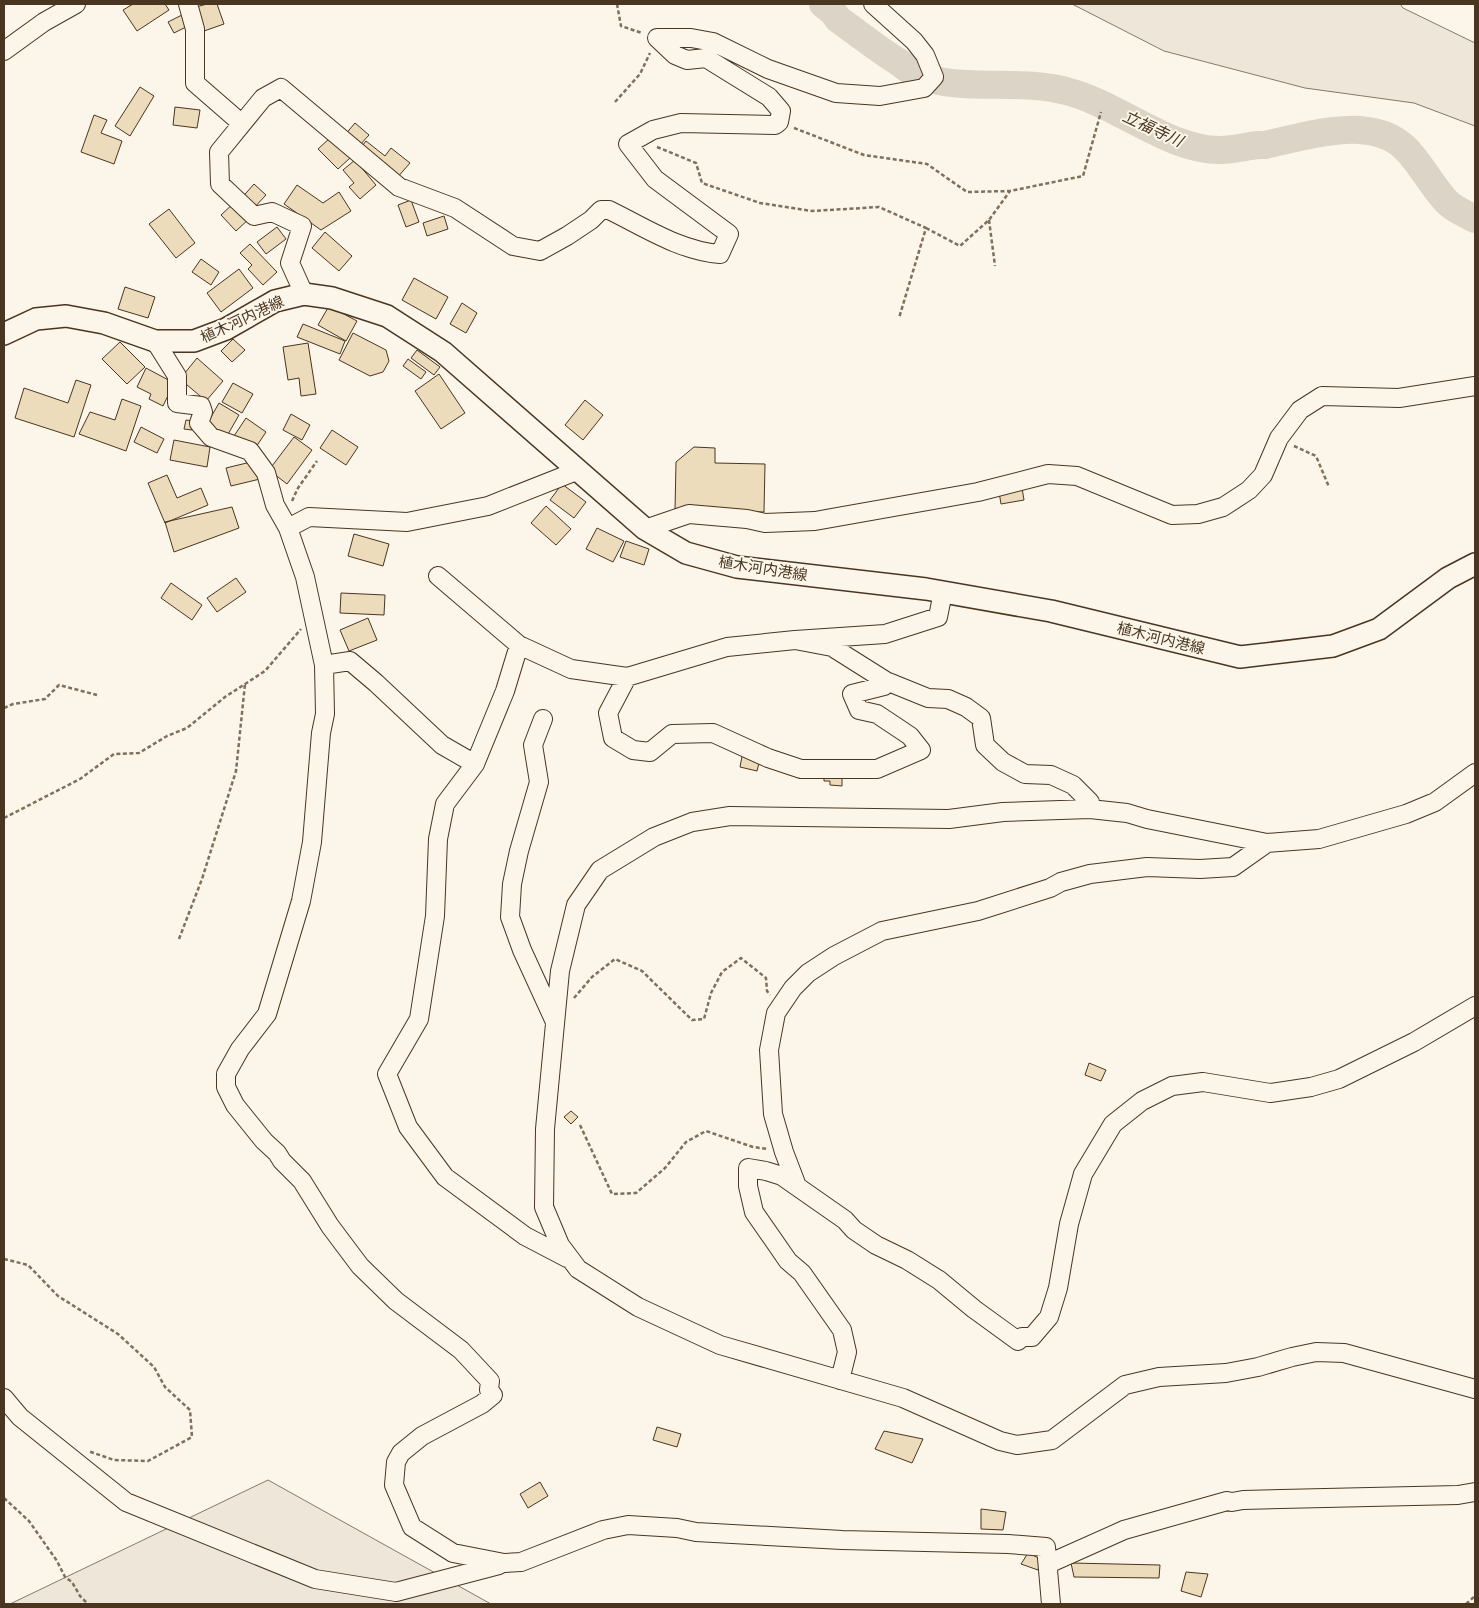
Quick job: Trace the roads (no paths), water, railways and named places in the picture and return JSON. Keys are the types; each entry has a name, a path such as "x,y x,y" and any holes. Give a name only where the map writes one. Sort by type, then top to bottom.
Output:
{"main road":[{"name":"植木河内港線","path":"4,334 36,319 66,316 104,323 155,341 194,341 226,329 275,301 304,294 332,298 387,316 443,352 646,529 686,553 738,567 944,592 1051,611 1240,657 1333,646 1379,629 1448,578 1475,564"}],"street":[{"path":"4,51 44,22 76,4"},
{"path":"188,4 195,30 195,83 241,123"},
{"path":"304,294 290,263 302,226 272,212 254,216 220,184 219,152 263,98 281,88 400,187 455,208 513,246 540,251 567,236 601,210 609,210 677,244 702,253 720,254 729,234 655,178 628,144 653,130 681,123 775,125 779,122 781,111 769,97 706,58 687,60 675,55 657,38 691,38 713,42 768,69 836,93 880,96 924,88 934,77 925,54 914,41 873,4"},
{"path":"155,341 177,376 177,403 201,406 203,412 199,423 211,437 250,451 266,473 275,505 288,528 305,577 324,666 325,714 321,733 312,842 301,901 266,1014 240,1049 226,1074 226,1087 235,1105 264,1141 278,1153 282,1161 302,1181 330,1226 360,1266 396,1301 461,1350 490,1381 489,1390 493,1395 482,1404 422,1436 401,1453 396,1462 394,1485 412,1526 453,1553 504,1563"},
{"path":"646,529 689,514 765,522 815,521 978,492 1048,474 1077,476 1172,515 1198,514 1223,507 1249,490 1263,475 1279,438 1300,410 1322,396 1399,398 1475,386"},
{"path":"288,528 310,517 407,522 488,506 579,470"},
{"path":"438,576 519,645 571,669 627,677 727,647 885,634 938,616 944,592"},
{"path":"795,640 832,647 886,681 928,698 948,699 966,707 981,718 984,746 1003,762 1025,774 1050,774 1073,785 1090,802 1090,809"},
{"path":"519,645 506,691 475,764 445,804 438,839 435,916 418,1019 387,1074 408,1127 445,1177 525,1236 572,1261"},
{"path":"324,666 350,661 442,745 475,764"},
{"path":"627,677 608,713 614,738 633,750 650,752 672,734 713,733 768,758 801,768 845,769 877,769 921,750 910,736 877,714 859,710 852,694 884,686 886,681"},
{"path":"543,719 533,745 539,782 519,851 512,884 510,917 522,950 555,1022"},
{"path":"1475,773 1434,802 1406,814 1318,839 1267,843 1147,820 1127,813 1090,809 1003,812 949,820 730,816 692,822 654,837 600,870 576,905 560,971 545,1129 544,1208 560,1245 578,1269 638,1308 720,1345 903,1398 1000,1441 1016,1445 1052,1440 1125,1385 1159,1377 1234,1372 1316,1352 1344,1353 1475,1389"},
{"path":"797,1186 784,1152 773,1114 770,1050 776,1013 792,988 808,973 834,956 882,931 978,911 1050,888 1061,882 1090,874 1147,867 1200,869 1233,867 1267,843"},
{"path":"840,1380 847,1352 842,1330 802,1274 788,1261 754,1212 748,1186 748,1168 766,1170 782,1176 876,1245 939,1280 974,1309 1018,1341 1022,1337 1032,1337 1049,1317 1058,1288 1069,1224 1083,1174 1113,1124 1142,1100 1172,1086 1203,1082 1270,1093 1310,1087 1338,1079 1414,1042 1475,1006"},
{"path":"4,1398 20,1417 126,1502 316,1579 396,1592 504,1563 522,1562 603,1530 628,1525 677,1528 696,1532 1046,1547 1052,1604"},
{"path":"1048,1564 1124,1530 1227,1501 1458,1495 1475,1492"}],"waterway":[{"name":"立福寺川","path":"823,4 838,19 916,74 933,80 951,83 1048,87 1066,91 1085,97 1182,143 1202,148 1226,150 1265,145 1338,130 1375,132 1392,138 1406,149 1446,201 1456,209 1475,219"}]}
